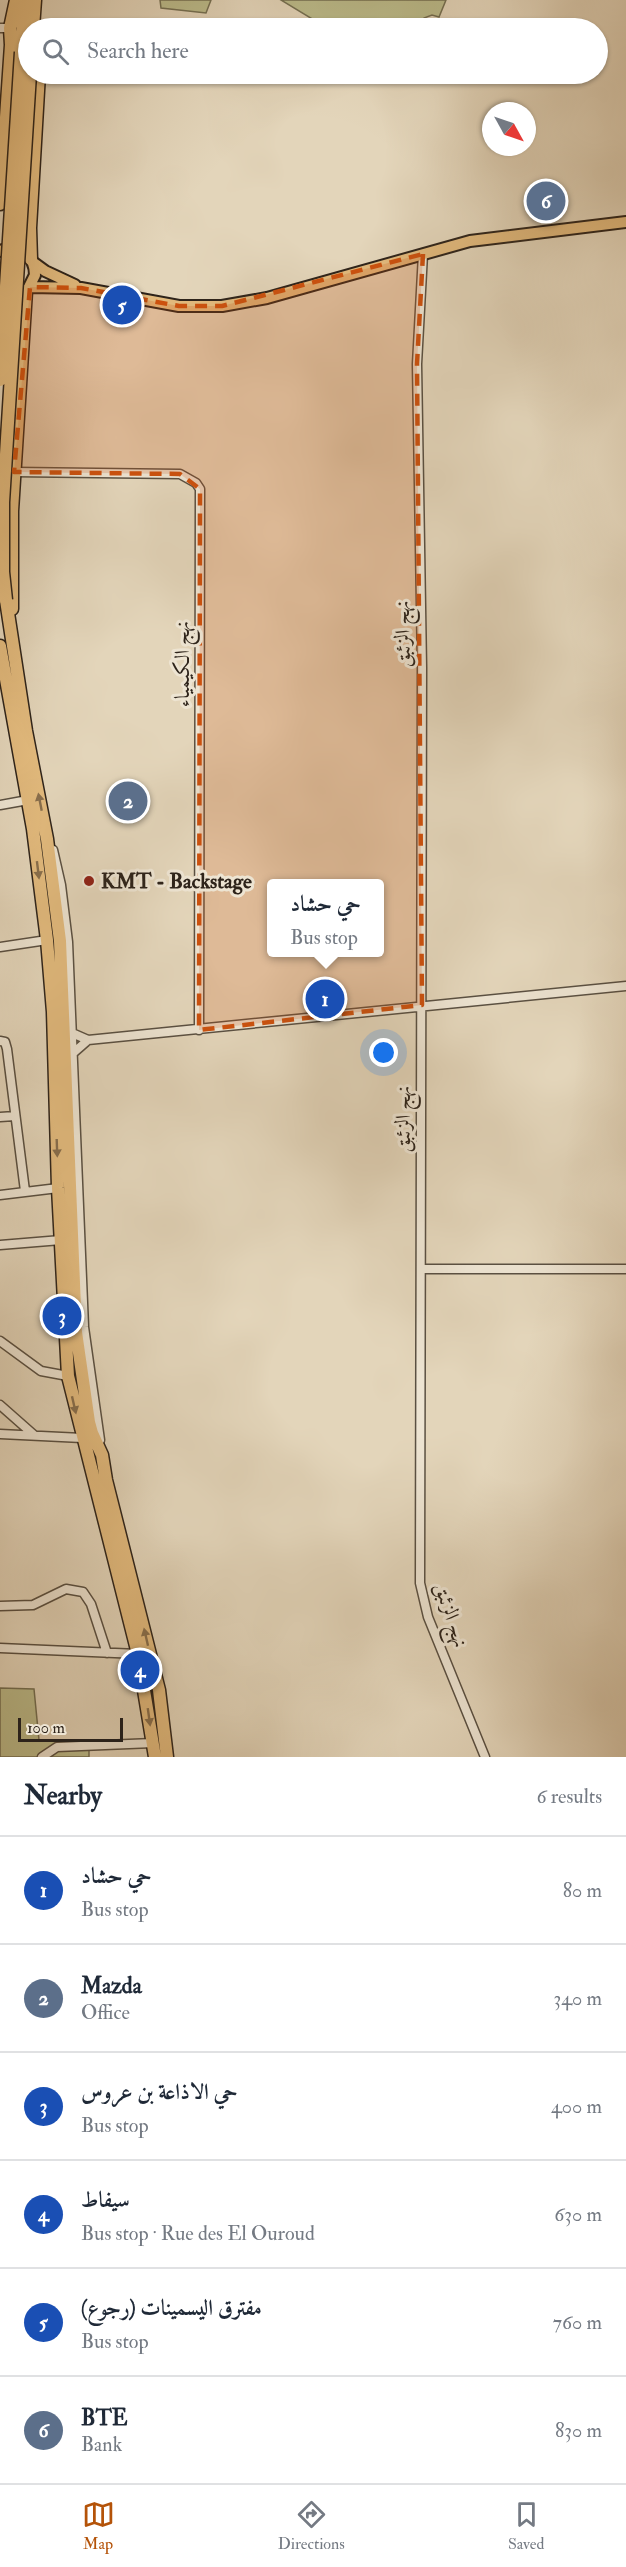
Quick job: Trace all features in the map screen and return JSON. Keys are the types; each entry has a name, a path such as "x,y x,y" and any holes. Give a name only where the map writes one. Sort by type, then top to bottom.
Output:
{"highway":[{"path":"0,204 2,118 11,45 5,28 16,0"},
{"path":"23,18 24,0"},
{"path":"34,18 35,0"},
{"path":"40,18 41,0"},
{"path":"0,380 19,84"},
{"path":"29,84 3,502 3,572 26,731 47,839 60,941 76,1332 92,1433 102,1455 106,1480 159,1690 164,1756"},
{"path":"32,261 30,228 38,84"},
{"path":"12,635 12,511 28,289"},
{"path":"0,651 28,800 47,940 53,1012 58,1188 68,1376 138,1654 153,1743 164,1756"}],"main road":[{"path":"0,293 12,296 28,289 81,288 179,306 222,306 267,297 470,241 626,222"},
{"path":"0,251 12,248 19,250 45,272 81,288"},
{"path":"28,289 35,275 32,261"}],"street":[{"name":"نهج الزئبق","path":"423,254 417,364 422,667 420,1582 428,1617 485,1757"},
{"name":"نهج الكيمياء","path":"14,472 180,474 196,483 200,489 199,1030"},
{"path":"0,805 28,800"},
{"path":"47,839 52,848 61,885 68,942 84,1327 102,1455"},
{"path":"0,947 47,940"},
{"path":"72,1034 88,1040 626,986"},
{"path":"72,1054 88,1040"},
{"path":"0,1041 5,1042 7,1049 25,1191"},
{"path":"0,1117 15,1116"},
{"path":"0,1195 58,1188"},
{"path":"0,1245 61,1240"},
{"path":"421,1269 626,1269"},
{"path":"0,1341 41,1371 68,1376"},
{"path":"0,1406 34,1435"},
{"path":"0,1434 82,1438"},
{"path":"0,1606 33,1605 66,1589 83,1592 91,1604 107,1653"},
{"path":"0,1648 138,1654"},
{"path":"42,1757 57,1747 153,1743"}],"highlighted area":[{"path":"423,254 417,364 422,1005 199,1030 200,489 180,474 14,472 30,287 81,288 179,306 222,306"}],"green space":[{"path":"160,0 211,0 206,13 161,8"},
{"path":"281,0 446,0 439,17 432,15 424,18 311,18"},
{"path":"0,1688 34,1689 39,1740 89,1742 89,1757 0,1757"}],"place":[{"name":"BTE","path":"546,201"},
{"name":"مفترق اليسمينات (رجوع)","path":"122,305"},
{"name":"Mazda","path":"128,801"},
{"name":"KMT - Backstage","path":"89,881"},
{"name":"حي حشاد","path":"325,999"},
{"name":"حي الاذاعة بن عروس","path":"62,1316"},
{"name":"سيفاط","path":"140,1670"}]}
